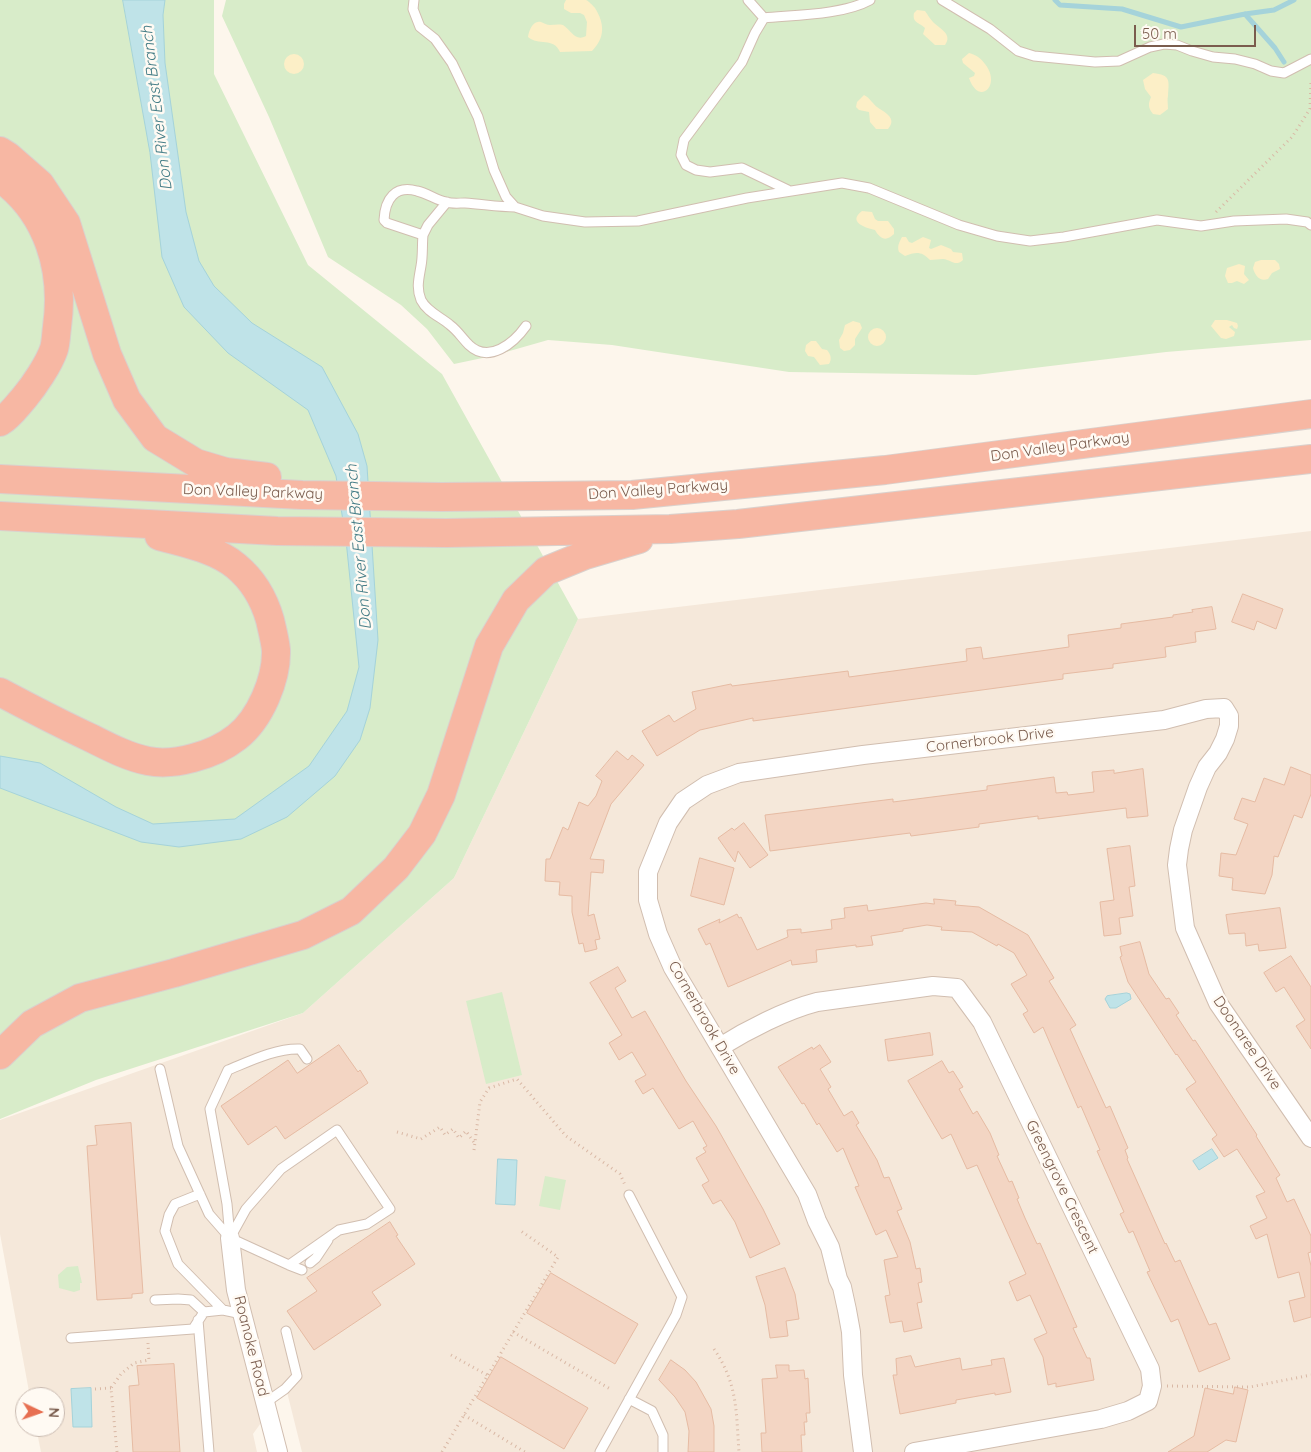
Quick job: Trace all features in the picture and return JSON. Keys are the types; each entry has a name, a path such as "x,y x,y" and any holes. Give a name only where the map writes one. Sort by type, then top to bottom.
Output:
{"highway":[{"path":"0,151 40,184 66,223 76,307 34,386 7,418 0,422"},
{"path":"0,178 13,187 39,219 56,264 76,307 107,354 127,400 155,438 196,463 226,472 269,477 302,495"},
{"name":"Don Valley Parkway","path":"0,479 302,495 442,497 632,495 885,470 1311,414"},
{"path":"0,516 277,531 446,533 670,530 738,524 1311,459"},
{"path":"0,692 116,750 148,761 165,763 215,752 238,736 253,719 270,688 276,649 268,614 261,597 252,583 235,564 215,554 189,544 112,522"},
{"path":"0,1055 32,1024 80,998 303,935 351,911 396,868 422,834 441,795 489,646 516,600 546,571 585,555 670,530"}],"street":[{"name":"Cornerbrook Drive","path":"863,1452 853,1375 848,1310 830,1247 817,1221 807,1194 673,968 658,934 648,900 648,872 668,823 683,801 707,785 739,773 863,755 1164,720 1206,709 1224,708 1229,716"},
{"name":"Doonaree Drive","path":"1229,716 1229,726 1225,740 1204,774 1183,830 1179,849 1177,865 1185,928 1218,1003 1311,1138"},
{"name":"Greengrove Crescent","path":"720,1047 736,1037 801,1006 817,1002 933,986 957,988 982,1022 1150,1369 1152,1386"},
{"name":"Roanoke Road","path":"230,1238 236,1290 278,1452"},
{"path":"914,1452 1116,1415 1148,1400 1152,1386"}],"lane":[{"path":"414,0 413,9 420,27 436,39 452,63 478,117 498,179 506,197 515,207"},
{"path":"748,0 764,18"},
{"path":"764,18 854,7 870,0"},
{"path":"942,0 990,29 1018,51 1034,56 1095,62 1118,60 1150,47 1164,44 1177,45 1214,57 1235,59 1255,64 1271,71 1284,73 1311,59"},
{"path":"764,18 742,62 684,140 681,155 686,165 696,170 710,172 742,168 788,190"},
{"path":"423,235 387,223 384,220 384,211 388,200 396,192 402,189 417,191 447,202 515,207 542,216 585,222 638,221 788,190 842,183 869,188 959,224 997,236 1030,241 1064,237 1157,220 1201,226 1234,221 1286,218 1308,222 1311,225"},
{"path":"447,202 428,225 423,235 421,266 418,277 418,289 422,301 430,311 460,333 470,345 481,352 498,351 510,345 526,326"},
{"path":"230,1238 227,1204 210,1109 228,1070 258,1057 293,1048 300,1049 307,1058"},
{"path":"160,1069 178,1146 209,1214 230,1238 302,1270"},
{"path":"230,1238 246,1209 281,1169 337,1130 390,1209 367,1224 339,1230 289,1265"},
{"path":"200,1194 175,1204 169,1215 165,1231 178,1264 222,1310"},
{"path":"600,1452 676,1315 682,1297 628,1195"},
{"path":"310,1263 316,1258 329,1237"},
{"path":"155,1300 191,1300 204,1312"},
{"path":"71,1338 193,1329 204,1312 222,1310 242,1314"},
{"path":"198,1320 209,1452"},
{"path":"265,1403 285,1389 297,1376 286,1331"},
{"path":"629,1399 652,1411 664,1435 662,1452"}],"path":[{"path":"1201,226 1292,137 1310,109 1311,80"},
{"path":"474,1150 480,1102 489,1088 518,1079 566,1136 620,1174 628,1195"},
{"path":"397,1132 421,1139 440,1127 445,1135 453,1129 459,1138 466,1131 475,1145"},
{"path":"442,1452 558,1257 521,1232"},
{"path":"116,1452 111,1388 121,1374 134,1363 149,1360 146,1332"},
{"path":"513,1332 612,1390"},
{"path":"714,1349 724,1364 734,1391 739,1452"},
{"path":"451,1356 488,1375"},
{"path":"1152,1386 1250,1387 1311,1375"},
{"path":"95,1389 111,1388"},
{"path":"464,1415 525,1452"}],"shaded area":[{"path":"1311,531 1311,1452 302,1452 286,1388 253,1434 257,1452 41,1452 38,1437 65,1437 65,1387 28,1387 0,1234 0,1120 303,1013 454,878 578,619"}],"green space":[{"path":"0,0 214,0 214,74 308,265 442,374 578,619 454,878 303,1013 96,1080 0,1119"},
{"path":"226,0 1311,0 1311,340 1166,352 976,375 789,372 612,345 548,340 492,356 454,364 427,329 401,305 328,257 269,117 222,16"},
{"path":"502,992 522,1075 486,1084 466,1001"},
{"path":"545,1176 566,1180 560,1210 539,1206"},
{"path":"78,1266 82,1283 80,1283 80,1290 74,1292 59,1288 58,1275 67,1267"}],"sand":[{"path":"566,0 586,0 595,8 601,20 602,31 599,41 592,51 560,52 557,47 550,43 532,40 528,37 532,26 538,22 549,25 563,25 579,38 586,36 587,22 584,15 571,13 564,9"},
{"path":"917,10 925,11 933,22 945,32 947,41 945,45 935,45 923,34 925,28 914,19 914,13"},
{"path":"969,53 980,58 990,72 990,85 983,92 973,87 969,78 974,76 975,73 963,63 962,59"},
{"path":"290,54 298,54 304,60 304,68 298,74 290,74 284,68 284,60"},
{"path":"1153,73 1163,75 1168,79 1168,109 1160,115 1153,114 1149,108 1151,97 1145,89 1143,80"},
{"path":"864,95 889,116 891,125 888,129 876,129 870,122 869,112 859,110 856,107 857,102"},
{"path":"862,211 872,212 878,221 888,221 894,229 894,234 886,239 879,236 875,230 860,224 856,218"},
{"path":"902,237 906,237 912,243 923,237 931,240 929,248 941,245 951,249 953,252 962,253 963,260 956,263 943,259 930,260 918,253 905,256 898,250"},
{"path":"1275,260 1279,264 1280,269 1272,273 1268,279 1260,279 1255,274 1253,268 1255,262"},
{"path":"1239,264 1245,266 1244,274 1249,280 1244,284 1237,281 1228,283 1225,276 1227,268"},
{"path":"1215,320 1227,320 1237,323 1237,329 1232,325 1229,327 1235,332 1234,336 1226,339 1221,338 1211,326"},
{"path":"853,321 860,323 862,328 855,339 855,345 850,350 844,351 840,348 839,340 845,325"},
{"path":"873,328 881,328 886,333 884,344 873,346 868,341 868,333"},
{"path":"811,341 816,341 822,349 827,350 831,357 829,364 820,365 814,357 808,356 805,351 806,345"}],"water":[{"name":"Don River East Branch","path":"123,0 165,0 163,15 165,63 186,212 199,261 214,286 252,323 322,367 358,434 367,466 378,640 370,708 360,740 335,776 287,817 241,839 179,847 141,842 0,788 0,756 40,763 116,807 153,824 235,819 309,766 347,711 359,667 346,540 336,476 308,410 228,353 184,307 162,257 150,153"},
{"path":"1130,994 1131,999 1116,1008 1110,1008 1105,999 1107,996"},
{"path":"1212,1149 1218,1158 1199,1170 1193,1161"},
{"path":"498,1159 517,1160 515,1205 496,1204"},
{"path":"91,1388 92,1427 73,1427 71,1389"}],"building":[{"path":"1243,594 1283,609 1276,629 1257,621 1254,630 1232,622"},
{"path":"1212,607 1216,629 1195,632 1196,642 1165,647 1166,657 1113,664 1113,668 1063,674 1063,679 753,721 753,718 700,730 657,756 642,731 669,715 674,722 696,709 692,692 731,684 732,686 848,671 849,677 967,661 966,649 981,647 983,659 1069,647 1068,635 1121,628 1121,624 1173,617 1173,615 1193,612 1192,610"},
{"path":"617,751 628,760 632,755 644,765 611,804 590,859 604,860 603,873 591,872 588,916 594,914 600,939 595,940 597,949 585,952 583,943 579,944 572,912 572,896 559,895 560,882 545,881 546,859 550,859 563,827 568,830 579,802 588,806 596,796 602,781 596,776"},
{"path":"1291,767 1311,775 1311,794 1302,818 1294,815 1278,857 1274,856 1272,875 1265,894 1232,890 1233,878 1219,876 1221,853 1236,855 1248,824 1234,819 1242,798 1255,802 1264,778 1284,785"},
{"path":"1143,769 1148,816 1127,818 1126,808 1038,819 1038,816 979,824 979,827 911,836 910,833 770,851 765,815 893,799 893,802 987,790 987,786 1054,777 1056,793 1067,792 1068,795 1094,792 1092,772 1114,770 1114,773"},
{"path":"744,823 768,855 750,868 738,851 735,862 718,838 732,828 734,830"},
{"path":"1130,846 1135,886 1129,887 1133,916 1119,918 1121,934 1104,936 1100,902 1114,900 1107,849"},
{"path":"700,858 734,868 724,905 691,896"},
{"path":"934,899 956,901 955,905 979,907 1028,935 1054,978 1049,981 1076,1025 1070,1029 1106,1108 1110,1106 1128,1148 1125,1150 1127,1159 1165,1244 1175,1262 1180,1260 1209,1325 1216,1323 1230,1359 1199,1372 1178,1319 1171,1322 1147,1272 1150,1271 1133,1231 1129,1233 1120,1214 1124,1212 1097,1151 1100,1150 1081,1106 1078,1108 1043,1027 1034,1033 1023,1014 1028,1011 1011,984 1027,975 1014,953 972,932 941,930 942,927 927,925 871,936 873,945 816,950 817,962 792,965 791,960 728,987 710,943 706,945 698,929 720,919 719,923 737,914 739,918 741,917 757,950 788,937 787,930 801,929 801,933 832,929 831,920 845,918 844,908 867,905 868,911 926,903 934,904"},
{"path":"1280,908 1286,948 1259,951 1258,944 1246,946 1245,933 1229,934 1226,915"},
{"path":"1140,942 1149,974 1166,999 1169,998 1179,1013 1176,1015 1193,1041 1195,1040 1257,1135 1280,1175 1276,1178 1287,1202 1294,1199 1311,1236 1311,1252 1308,1253 1311,1266 1311,1317 1294,1322 1289,1301 1305,1297 1299,1272 1278,1278 1267,1234 1256,1239 1250,1226 1267,1218 1256,1196 1265,1192 1237,1149 1224,1157 1212,1139 1217,1135 1186,1089 1196,1082 1128,982 1120,957 1122,956 1120,947"},
{"path":"1291,956 1311,987 1311,1049 1296,1026 1305,1020 1284,987 1276,992 1264,973"},
{"path":"618,967 626,981 615,988 632,1018 645,1011 686,1081 716,1126 763,1209 780,1244 750,1258 735,1222 721,1200 713,1204 702,1185 709,1181 696,1158 706,1152 703,1148 707,1146 693,1121 679,1129 653,1088 643,1094 635,1081 646,1075 632,1052 619,1060 609,1043 622,1035 590,983"},
{"path":"930,1033 933,1055 888,1061 885,1040"},
{"path":"339,1045 358,1072 360,1070 368,1083 285,1139 276,1126 248,1145 221,1106 288,1060 297,1073"},
{"path":"820,1045 831,1062 820,1069 831,1087 828,1089 844,1116 852,1111 859,1123 856,1125 877,1160 884,1178 889,1177 902,1209 897,1211 910,1242 916,1269 920,1268 922,1282 918,1283 922,1302 917,1303 922,1328 904,1332 902,1321 890,1323 885,1296 890,1295 884,1260 898,1257 886,1230 876,1235 855,1187 859,1186 843,1148 837,1152 819,1123 817,1125 778,1067 812,1047 813,1049"},
{"path":"942,1061 949,1073 953,1071 963,1087 959,1089 973,1114 977,1111 990,1133 999,1155 997,1156 1009,1182 1012,1181 1025,1218 1037,1244 1040,1243 1077,1327 1073,1328 1087,1358 1090,1358 1094,1380 1056,1387 1056,1383 1048,1385 1043,1357 1034,1339 1047,1333 1030,1295 1017,1301 1009,1282 1026,1274 977,1165 967,1169 951,1134 942,1139 908,1081"},
{"path":"131,1123 143,1293 132,1294 132,1298 97,1300 87,1146 97,1145 95,1126"},
{"path":"390,1222 398,1235 396,1236 415,1264 372,1292 381,1305 314,1350 287,1311 317,1291 307,1278"},
{"path":"785,1268 795,1294 799,1319 786,1321 788,1336 770,1338 765,1305 756,1277"},
{"path":"551,1273 638,1324 615,1364 527,1313"},
{"path":"911,1356 915,1367 960,1358 962,1370 992,1365 991,1360 1004,1358 1011,1392 956,1400 956,1403 900,1414 893,1375 897,1375 896,1359"},
{"path":"501,1357 588,1408 564,1449 477,1398"},
{"path":"671,1360 685,1370 696,1382 711,1409 714,1426 714,1452 688,1452 689,1431 685,1412 675,1397 659,1380"},
{"path":"174,1364 180,1452 133,1452 129,1386 139,1385 137,1366"},
{"path":"776,1365 789,1365 789,1371 804,1370 805,1379 808,1378 810,1413 806,1413 807,1422 804,1422 805,1435 801,1435 802,1452 762,1452 761,1433 766,1433 762,1379 777,1378"},
{"path":"1235,1387 1248,1390 1236,1442 1226,1440 1207,1452 1168,1452 1194,1436 1205,1388 1233,1394"}],"waterway":[{"path":"1055,0 1060,5 1122,9 1181,27 1274,10 1294,0"},
{"path":"1245,14 1275,48 1284,62"}]}
